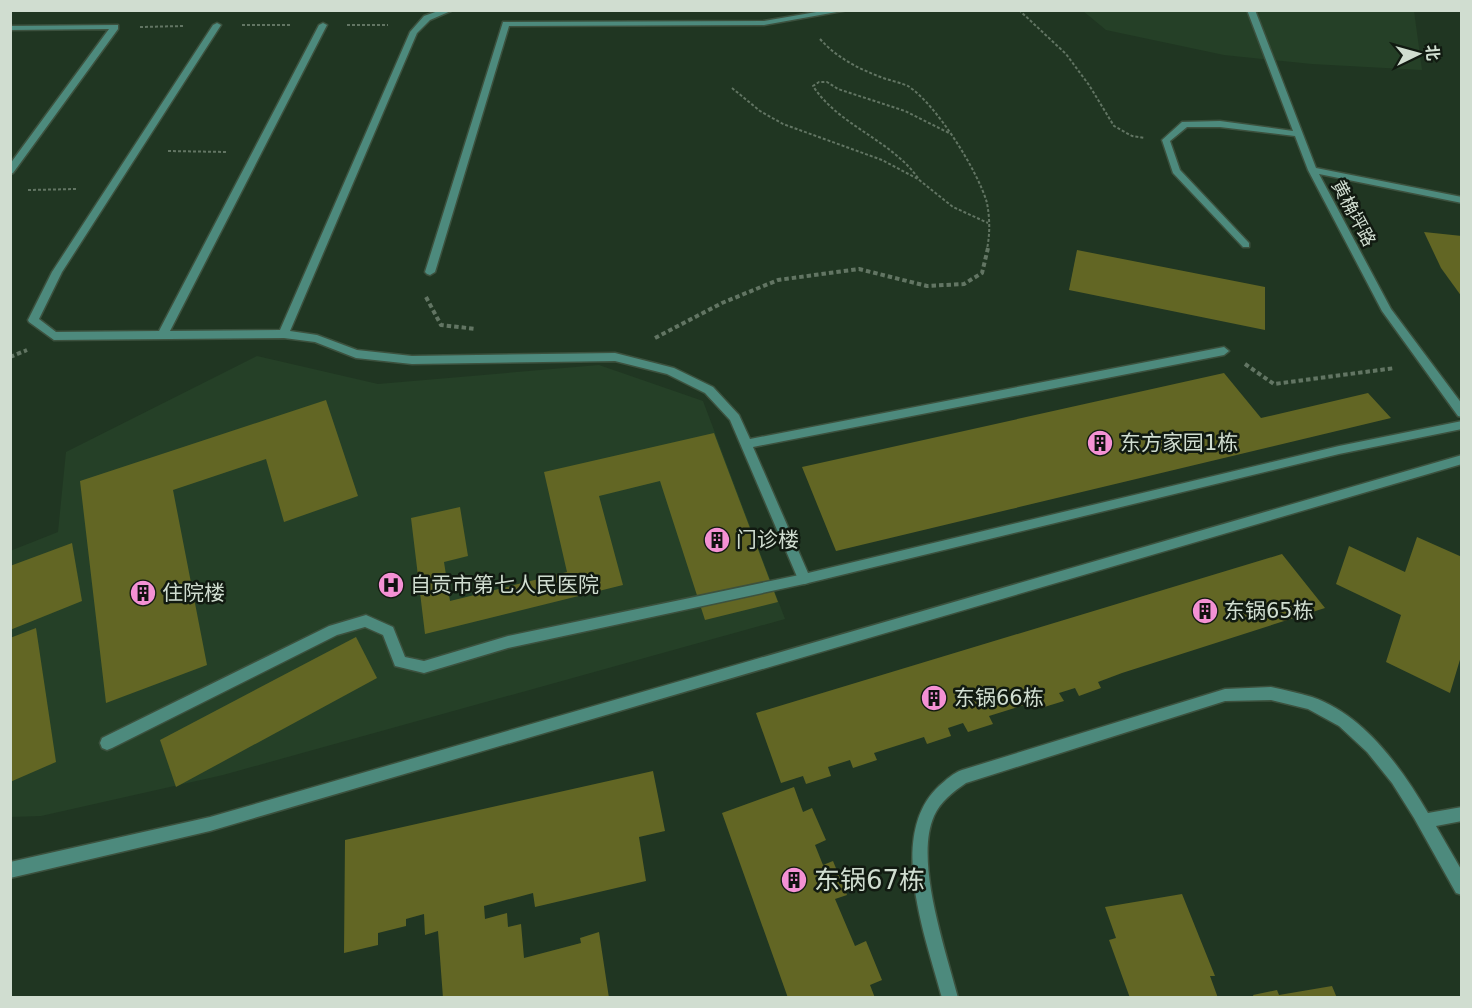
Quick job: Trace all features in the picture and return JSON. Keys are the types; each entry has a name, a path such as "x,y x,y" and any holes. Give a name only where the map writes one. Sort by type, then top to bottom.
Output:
{"street":[{"path":"284,334 414,32 427,18 450,10"},
{"path":"430,272 506,24 764,23 845,10"},
{"name":"黄桷坪路","path":"1251,10 1312,170 1387,311 1461,413"},
{"path":"217,25 57,272 33,320 54,336 284,334 317,339 356,354 412,360 615,357 670,371 709,390 735,418 804,579"},
{"path":"162,336 323,25"},
{"path":"10,28 115,27"},
{"path":"10,171 115,27"},
{"path":"1246,245 1176,171 1166,140 1185,124 1220,124 1298,134"},
{"path":"1312,170 1461,200"},
{"path":"746,444 1224,351"},
{"path":"107,743 334,630 366,621 388,631 400,662 424,667 508,642 804,579 1339,450 1461,425"},
{"path":"10,870 210,824 1461,459"},
{"path":"950,998 926,902 920,860 921,832 927,814 936,799 962,777 1226,695 1269,691 1290,696 1334,713 1355,729 1373,745 1394,772 1423,821 1457,870 1461,887"},
{"path":"1423,821 1461,814"}],"path":[{"path":"1019,10 1066,54 1089,85 1114,126 1132,136 1166,140"},
{"path":"643,364 640,346 722,303 778,280 859,270 927,286 964,284 982,273 990,241 986,201 966,159 934,111 909,87 862,70 830,53 803,17"},
{"path":"115,27 420,25"},
{"path":"918,179 913,170 875,135 830,106 816,94 813,86 819,82 827,82 838,89 905,111 949,133"},
{"path":"732,88 760,111 783,124 882,159 918,179 953,207 988,224"},
{"path":"135,151 258,152"},
{"path":"22,190 111,189"},
{"path":"430,272 426,298 441,325 486,330"},
{"path":"1224,351 1274,384 1425,364"}],"shaded area":[{"path":"1083,11 1414,11 1422,70 1312,64 1224,55 1106,30"},
{"name":"自贡市第七人民医院","path":"257,356 378,384 599,365 703,401 785,619 223,775 41,816 11,817 10,551 58,532 66,452"}],"building":[{"path":"1424,232 1462,236 1462,297 1441,268"},
{"path":"1077,250 1265,287 1265,330 1069,290"},
{"name":"东方家园1栋","path":"1224,373 1261,418 1368,393 1391,418 836,551 802,467"},
{"name":"住院楼","path":"326,400 358,496 284,522 266,459 173,490 207,665 106,703 80,481"},
{"name":"门诊楼","path":"714,433 778,602 705,620 660,481 599,496 623,585 425,634 411,518 460,507 468,556 444,562 450,601 567,572 544,472"},
{"path":"1417,537 1462,557 1462,653 1450,693 1386,662 1401,615 1336,584 1349,546 1405,572"},
{"path":"72,543 82,601 10,630 10,566"},
{"name":"东锅66栋","path":"1282,554 1325,608 1122,673 1098,682 1101,688 1079,696 1075,688 1059,693 1064,701 1041,708 1037,701 989,716 993,724 968,732 963,723 948,728 951,736 927,744 924,737 874,753 877,760 853,768 850,760 828,767 831,776 806,784 803,776 781,783 756,713"},
{"path":"36,628 56,762 10,782 10,638"},
{"path":"356,637 377,678 176,787 160,740"},
{"path":"653,771 665,831 639,837 646,881 535,907 533,893 484,906 485,919 507,913 508,927 521,924 524,958 581,943 580,938 599,932 609,998 443,998 438,931 425,935 424,914 406,919 406,926 378,933 378,945 344,953 345,840"},
{"name":"东锅67栋","path":"794,787 803,812 812,808 826,840 815,845 823,865 833,861 847,895 835,899 855,946 866,941 882,980 870,985 875,998 788,998 722,813"},
{"path":"1182,894 1215,976 1210,976 1218,998 1130,998 1109,940 1116,938 1105,907"},
{"path":"1332,986 1337,998 1254,998 1253,995 1277,990 1279,995"}],"place":[{"name":"东方家园1栋","path":"1100,443"},
{"name":"门诊楼","path":"717,540"},
{"name":"自贡市第七人民医院","path":"391,585"},
{"name":"住院楼","path":"143,593"},
{"name":"东锅65栋","path":"1205,611"},
{"name":"东锅66栋","path":"934,698"},
{"name":"东锅67栋","path":"794,880"}]}
